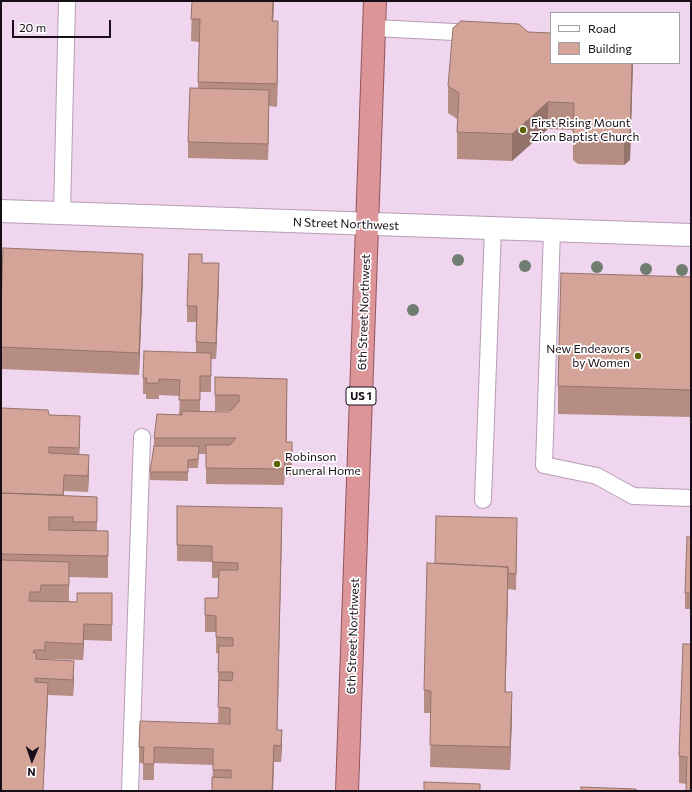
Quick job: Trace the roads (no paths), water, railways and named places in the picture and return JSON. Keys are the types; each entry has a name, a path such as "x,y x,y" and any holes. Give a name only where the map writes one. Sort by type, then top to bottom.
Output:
{"highway":[{"name":"6th Street Northwest","path":"347,791 375,1"}],"street":[{"name":"N Street Northwest","path":"1,211 691,235"}],"lane":[{"path":"62,213 68,1"},
{"path":"374,28 490,34"},
{"path":"483,500 493,228"},
{"path":"552,230 544,465 597,476 633,496 691,498"},
{"path":"130,791 142,437"}],"place":[{"name":"First Rising Mount Zion Baptist Church","path":"523,130"},
{"name":"New Endeavors by Women","path":"638,356"},
{"name":"Robinson Funeral Home","path":"277,464"}]}
